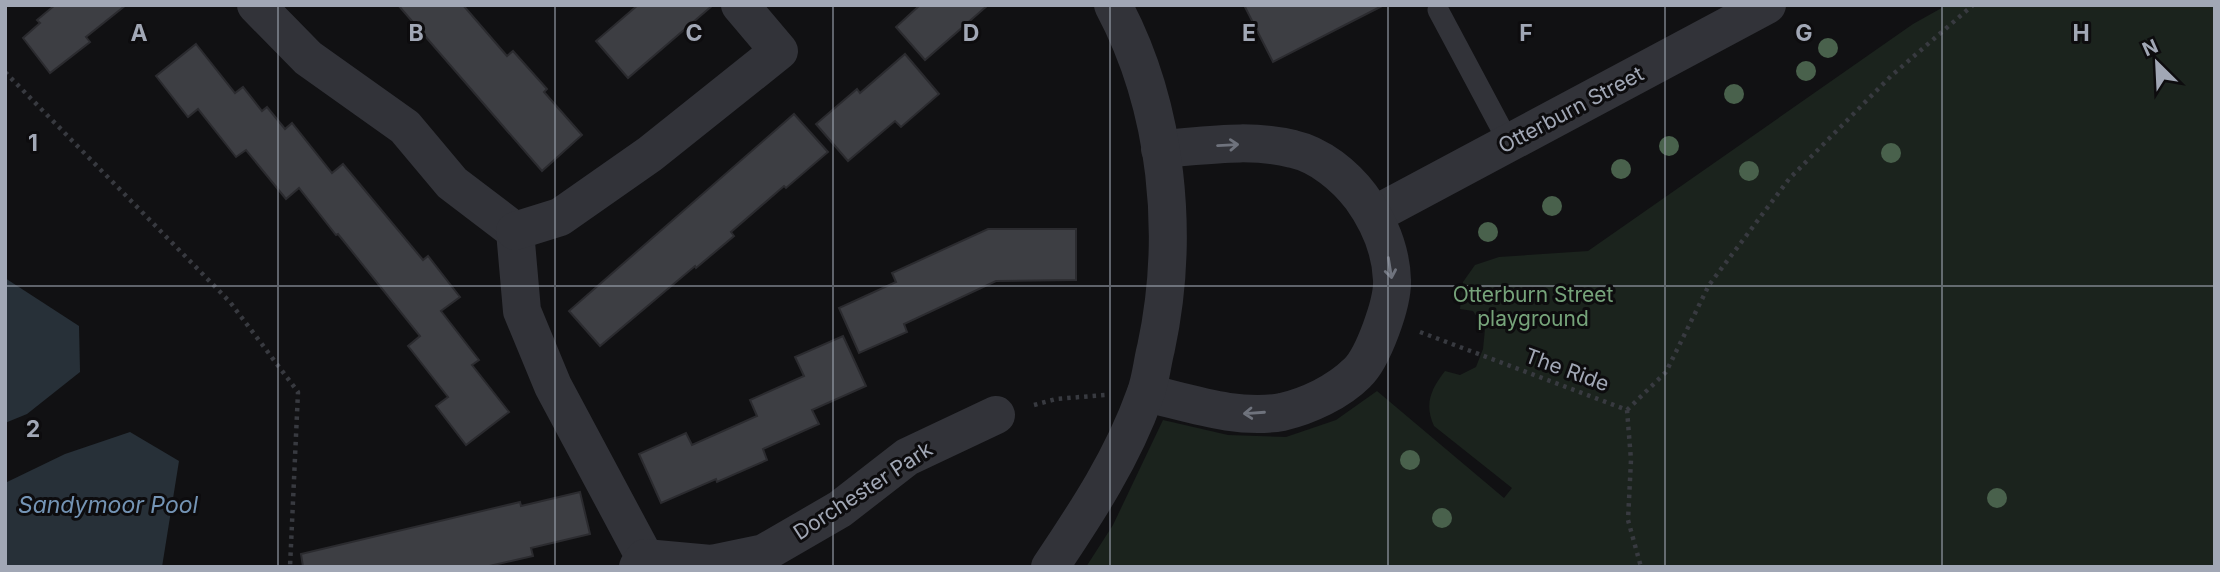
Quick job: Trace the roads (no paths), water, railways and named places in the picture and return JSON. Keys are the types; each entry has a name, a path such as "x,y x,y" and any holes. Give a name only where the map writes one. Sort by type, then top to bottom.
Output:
{"street":[{"path":"256,5 308,58 405,127 452,183 515,231 560,217 650,154 779,51 740,5"},
{"path":"1050,567 1083,518 1116,460 1146,393 1163,316 1167,248 1166,194 1160,149 1146,85 1114,5"},
{"name":"Otterburn Street","path":"1374,215 1768,5"},
{"path":"1146,393 1242,414 1282,411 1320,399 1359,372 1386,321 1393,282 1387,246 1374,215 1348,181 1323,162 1294,149 1249,144 1160,149"},
{"name":"Dorchester Park","path":"515,231 522,311 553,386 642,563 711,564 764,553 840,509 907,457 996,415"}],"lane":[{"path":"1438,10 1509,144"}],"water":[{"path":"5,278 79,326 80,372 27,414 5,423"},
{"name":"Sandymoor Pool","path":"130,432 179,461 162,567 5,567 5,483 65,454"}],"park label":[{"name":"Otterburn Street playground","path":"1533,307"}]}
